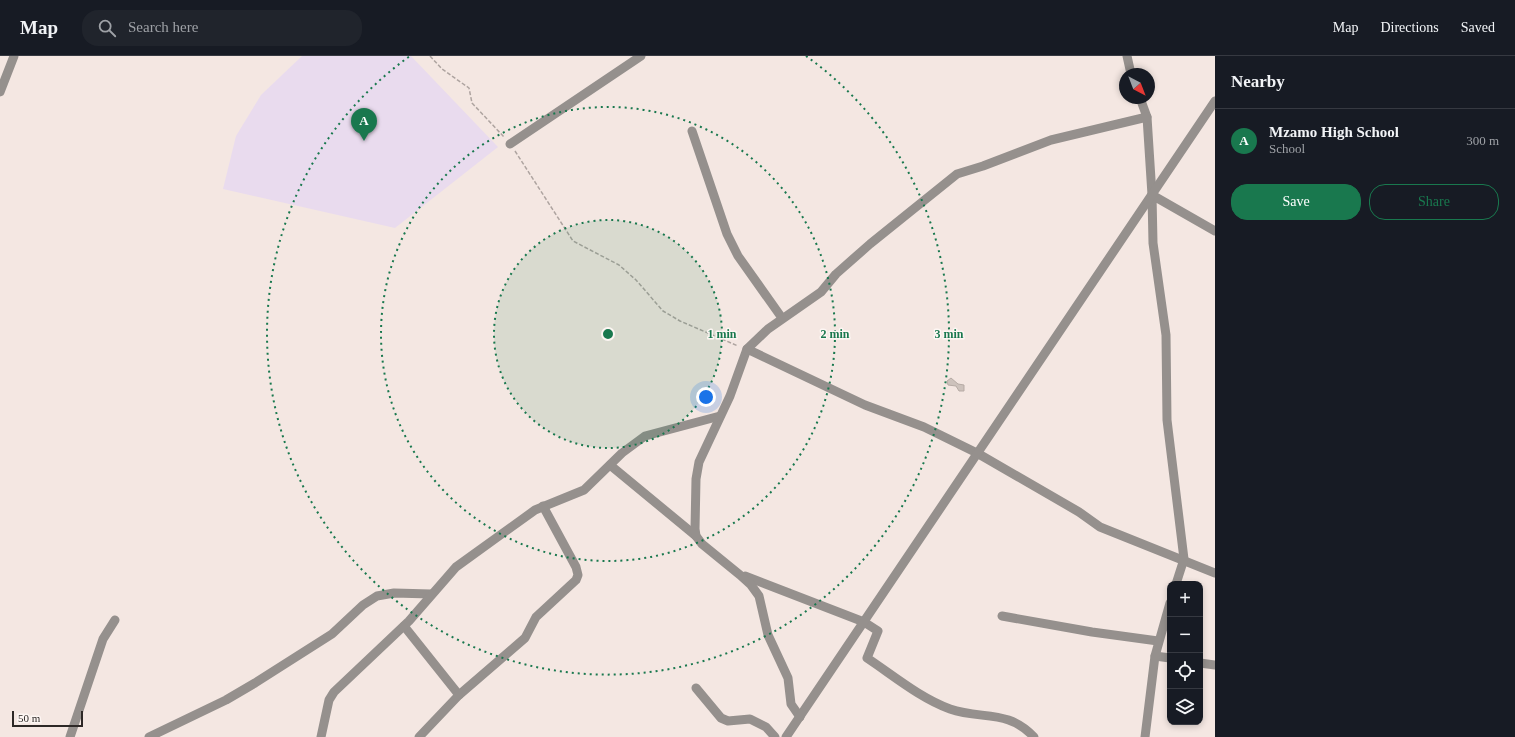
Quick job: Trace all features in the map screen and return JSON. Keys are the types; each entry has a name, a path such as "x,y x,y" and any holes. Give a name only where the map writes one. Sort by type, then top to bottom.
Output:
{"street":[{"path":"0,92 5,67 14,56"},
{"path":"510,144 641,56"},
{"path":"1127,56 1130,68"},
{"path":"786,737 1215,101"},
{"path":"1142,104 1147,117 1152,195 1153,243 1166,335 1167,420 1184,560 1177,581"},
{"path":"696,536 694,523 696,479 700,462 748,349 768,330 782,318 821,292 836,274 870,244 957,174 983,166 1051,140 1147,117"},
{"path":"692,131 727,234 738,256 782,318"},
{"path":"1152,195 1215,231"},
{"path":"748,349 865,405 924,427 977,453 1079,512 1100,527 1215,573"},
{"path":"321,737 328,705 334,692 404,626 456,566 543,506 579,493 637,440 645,436 720,416"},
{"path":"610,465 696,536 702,544 756,590 761,601 768,636 788,678 791,704 800,718"},
{"path":"418,737 459,694 525,638 529,633 536,617 576,580 578,575 576,568 543,506"},
{"path":"740,575 864,622 878,631 867,658 926,698 951,709 1012,719 1034,737"},
{"path":"149,737 226,700 255,683 332,634 363,605 377,596 409,592 431,594"},
{"path":"1144,737 1155,656 1158,640 1167,612"},
{"path":"1002,616 1092,632 1158,640"},
{"path":"70,737 103,639 115,620"},
{"path":"404,626 459,694"},
{"path":"1155,656 1167,658"},
{"path":"1203,663 1215,665"},
{"path":"696,688 721,718 728,721 754,721 766,727 775,737"}],"path":[{"path":"430,56 442,69 469,88 472,103 510,144 572,241 620,265 636,280 663,311 680,321 748,349"}],"shaded area":[{"path":"302,56 411,56 498,147 395,228 223,189 236,136 261,95"}],"building":[{"path":"951,378 958,384 964,385 964,391 959,391 956,386 948,385 947,381"}],"place":[{"name":"Mzamo High School","path":"364,141"}]}
